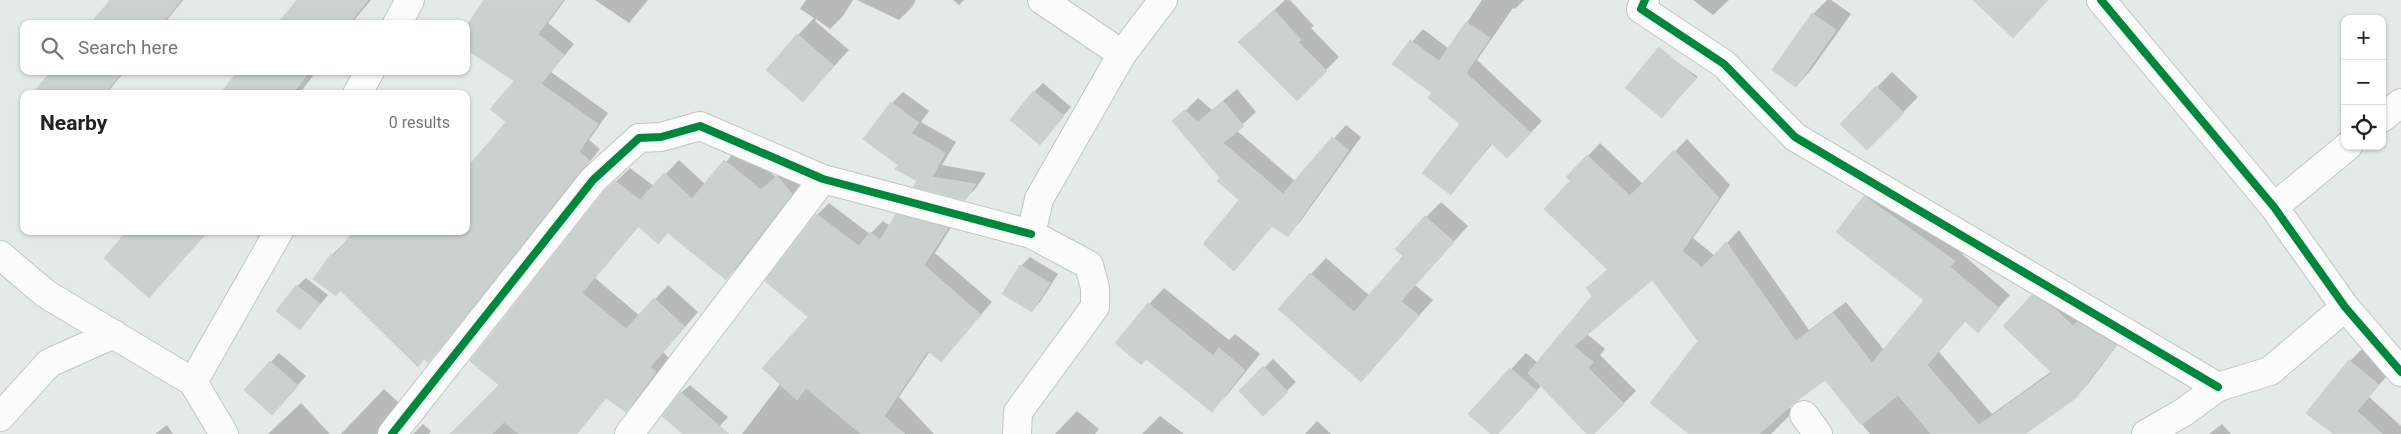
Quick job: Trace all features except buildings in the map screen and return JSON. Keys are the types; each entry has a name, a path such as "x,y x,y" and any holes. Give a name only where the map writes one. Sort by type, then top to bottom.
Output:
{"street":[{"path":"399,20 410,0"},
{"path":"1042,0 1122,54"},
{"path":"1031,234 1039,199 1122,54 1163,0"},
{"path":"1645,0 1641,9 1724,64 1795,137 2218,387"},
{"path":"2101,0 2274,207 2345,307 2401,372"},
{"path":"359,90 368,75"},
{"path":"2386,115 2401,103"},
{"path":"392,434 593,180 639,138 661,137 700,126 824,180 1031,234 1089,264 1095,288 1095,307 1018,412 1017,434"},
{"path":"2274,207 2343,150"},
{"path":"629,434 824,180"},
{"path":"193,382 277,235"},
{"path":"0,255 46,294 193,382 224,434"},
{"path":"2146,434 2184,412 2218,387 2270,371 2345,307"},
{"path":"0,418 48,363 114,334"}],"cycle path":[{"path":"1645,0 1641,9 1724,64 1795,137 2218,387"},
{"path":"2101,0 2274,207 2345,307 2401,372"},
{"path":"392,434 593,180 639,138 661,137 700,126 823,179 1031,234"}]}
